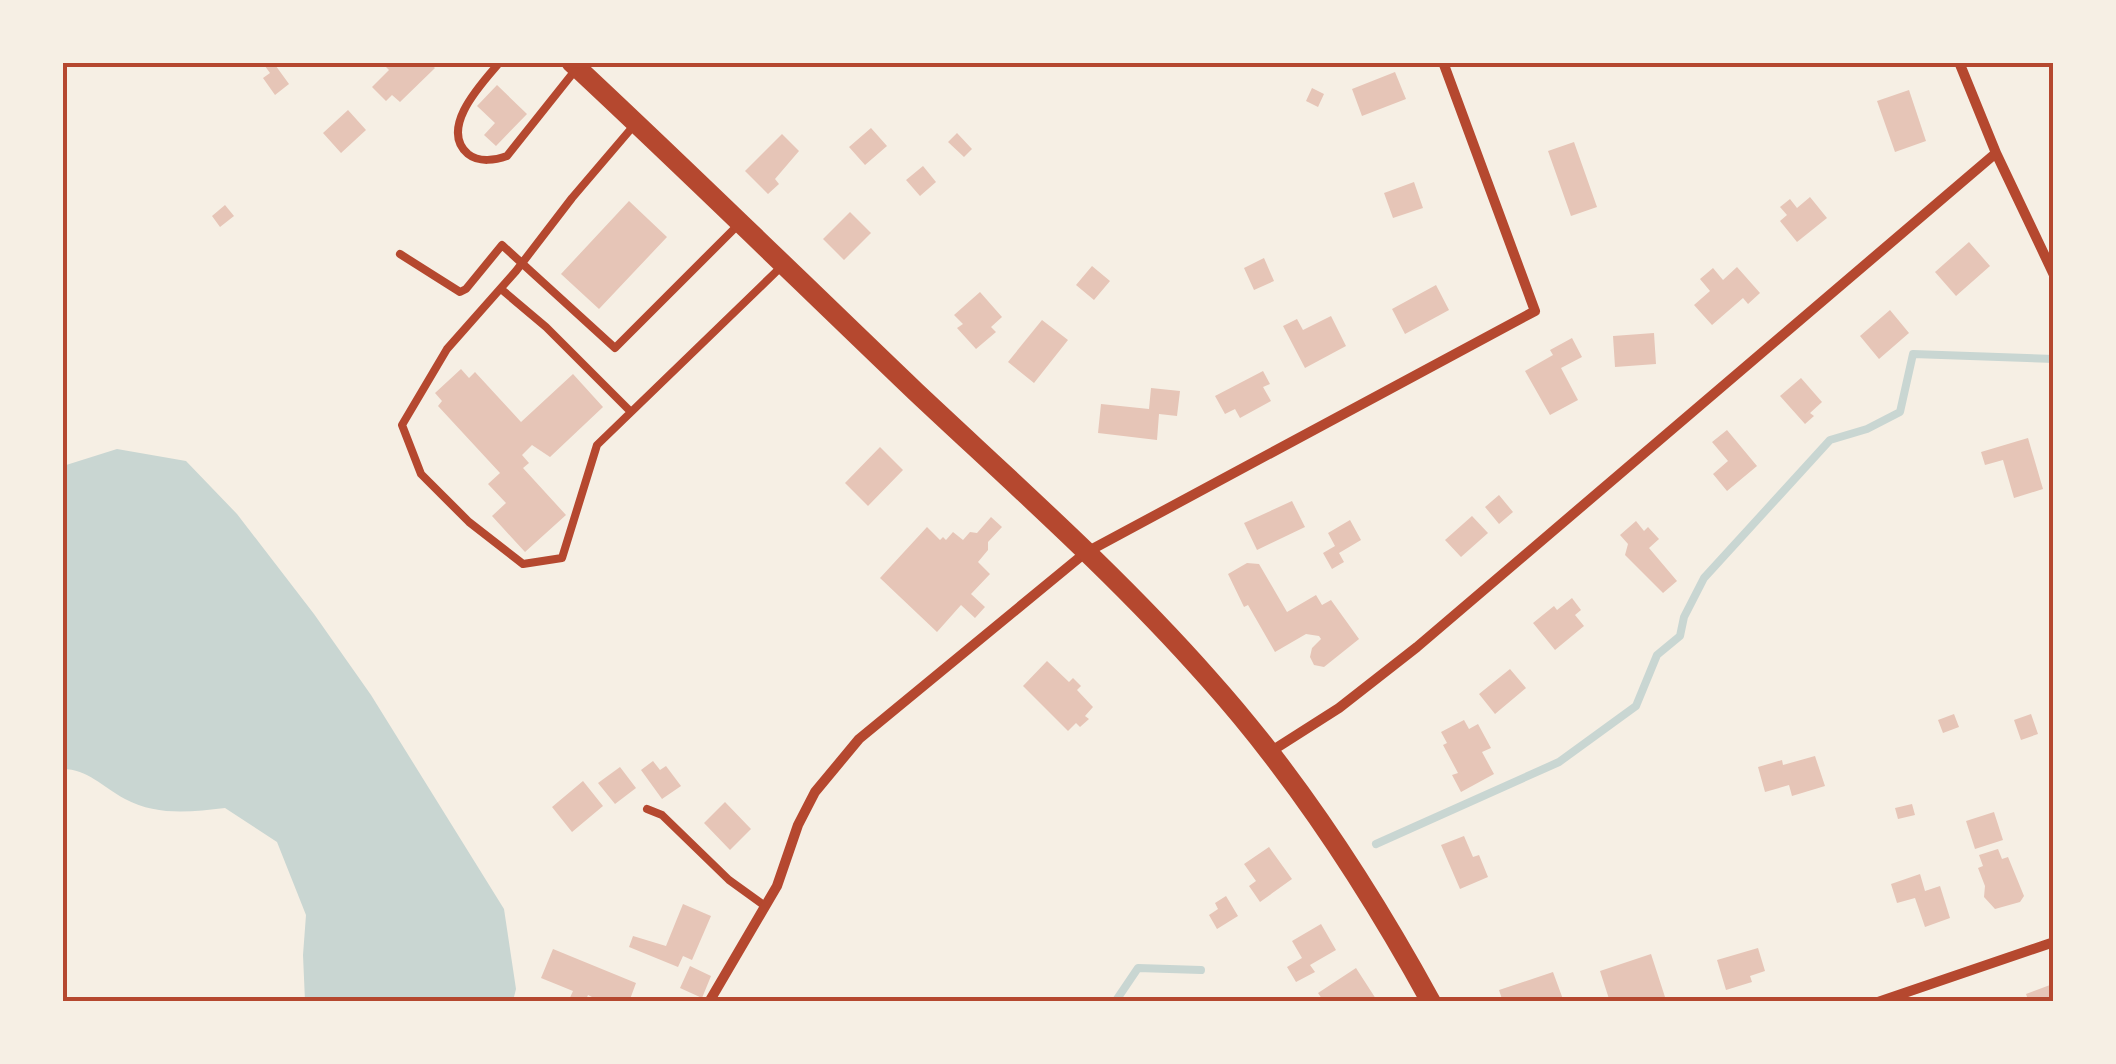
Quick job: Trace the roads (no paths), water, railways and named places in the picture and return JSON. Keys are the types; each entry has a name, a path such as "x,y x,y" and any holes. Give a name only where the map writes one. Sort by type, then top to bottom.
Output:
{"main road":[{"path":"574,65 1085,553 1208,677 1269,753 1378,910 1431,1002"}],"street":[{"path":"709,1002 765,906 816,792 848,752 1085,553 1535,311 1443,62"},
{"path":"1959,62 1996,153 2054,274"},
{"path":"1269,753 1339,708 1416,647 1996,153"},
{"path":"1878,1002 2054,942"}],"lane":[{"path":"500,62 472,96 461,118 462,145 468,155 476,158 498,160 508,156 574,65"},
{"path":"636,123 447,349 402,425 421,474 469,522 523,564 562,558 597,444 784,265"},
{"path":"400,254 460,292 498,246 508,248 615,348 740,224"},
{"path":"501,289 633,410"},
{"path":"647,809 662,815 729,880 765,906"}],"waterway":[{"path":"1376,844 1559,762 1636,706 1657,655 1680,636 1684,617 1704,578 1830,440 1867,429 1900,412 1913,354 2054,359"},
{"path":"1115,1002 1138,968 1201,970"}]}
